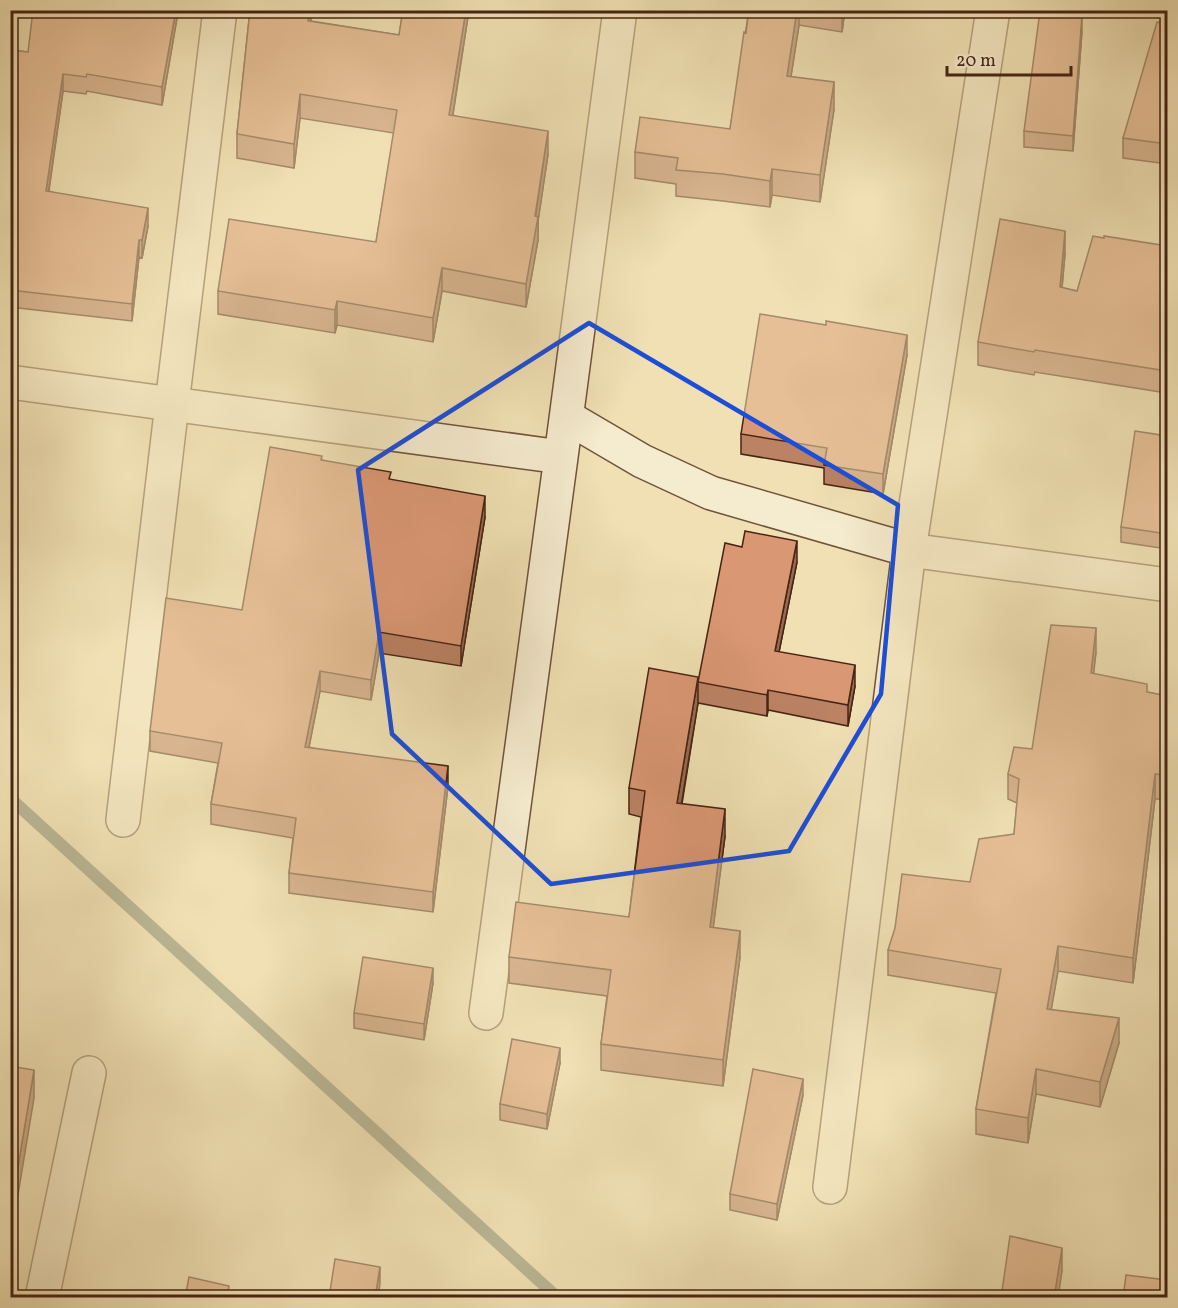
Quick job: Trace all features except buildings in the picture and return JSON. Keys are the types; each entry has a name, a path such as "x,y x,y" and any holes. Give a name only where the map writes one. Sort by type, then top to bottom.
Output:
{"street":[{"path":"123,820 220,10"},
{"path":"486,1013 620,10"},
{"path":"830,1187 909,550 993,10"},
{"path":"10,382 561,457"},
{"path":"567,417 642,461 711,493 909,550 1167,585"},
{"path":"42,1298 89,1073"}],"highlighted area":[{"path":"589,323 898,505 881,694 789,851 551,884 392,734 358,470"}],"waterway":[{"path":"10,798 558,1298"}]}
